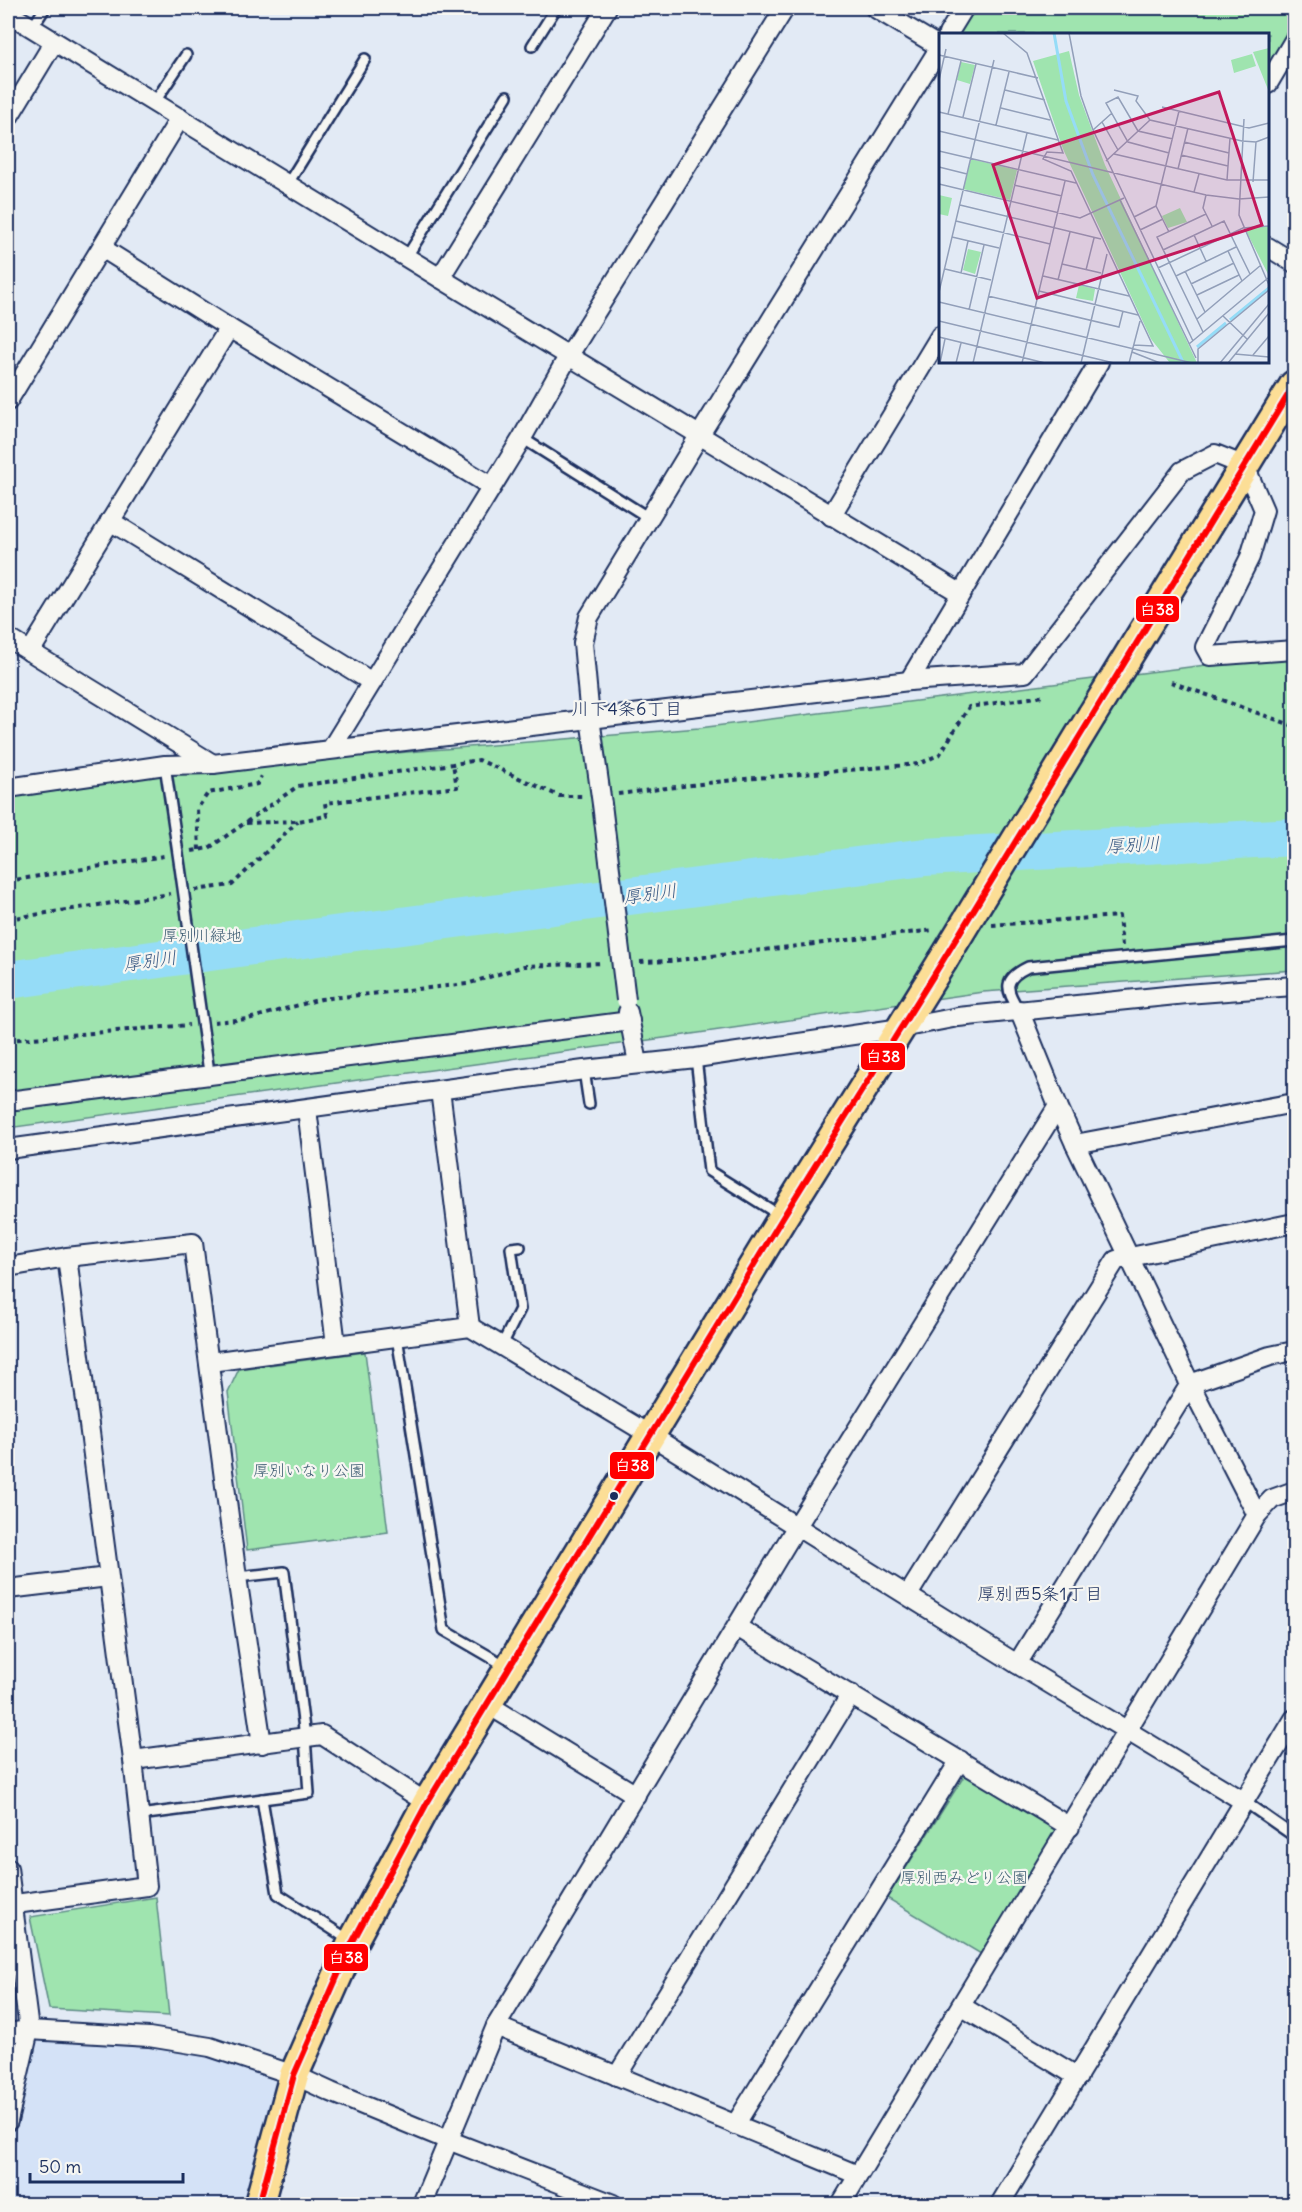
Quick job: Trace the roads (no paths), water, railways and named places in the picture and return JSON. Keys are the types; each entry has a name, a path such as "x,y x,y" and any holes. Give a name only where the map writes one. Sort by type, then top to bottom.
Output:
{"main road":[{"path":"259,2205 294,2075 352,1942 427,1803 783,1217 942,962 1294,385"}],"street":[{"path":"440,278 607,8"},
{"path":"331,749 522,438 569,355 785,8"},
{"path":"875,8 939,46"},
{"path":"949,33 964,8"},
{"path":"8,13 406,258 960,593"},
{"path":"1269,82 1294,40"},
{"path":"8,118 54,42"},
{"path":"638,1063 626,1000 590,718 583,643 585,629 589,617 699,436 939,49"},
{"path":"8,401 180,118"},
{"path":"102,248 229,328 491,486"},
{"path":"1269,248 1294,263"},
{"path":"30,652 229,328"},
{"path":"831,516 939,338"},
{"path":"909,681 1098,363"},
{"path":"8,788 165,765 213,764 909,681 1025,673 1182,471 1215,454 1245,466 1264,510 1250,557 1206,647 1210,656 1294,651"},
{"path":"110,521 372,682"},
{"path":"8,638 213,764"},
{"path":"8,1149 584,1070 696,1058 901,1028 958,1017 1186,994 1294,986"},
{"path":"1019,1010 1075,1144 1190,1384 1257,1515"},
{"path":"8,1101 208,1069 630,1021"},
{"path":"440,1090 470,1327"},
{"path":"1075,1144 1294,1103"},
{"path":"422,2205 496,2026 797,1526 1058,1106"},
{"path":"307,1109 336,1345"},
{"path":"908,1595 1116,1260 1294,1223"},
{"path":"8,1267 68,1257 193,1243 237,1577 262,1744"},
{"path":"10,1905 147,1886 133,1760 68,1257"},
{"path":"210,1362 470,1327 650,1435 1017,1664 1245,1802"},
{"path":"1017,1664 1190,1384 1270,1356 1294,1351"},
{"path":"841,2205 1257,1515 1272,1499 1294,1491"},
{"path":"8,1589 108,1577"},
{"path":"738,1627 1070,1827"},
{"path":"617,2076 851,1694"},
{"path":"487,1704 636,1795"},
{"path":"1000,2205 1294,1719"},
{"path":"133,1760 322,1736 427,1803"},
{"path":"735,2125 960,1760"},
{"path":"8,1868 10,1905 29,2030 8,2121"},
{"path":"961,2006 1078,2077"},
{"path":"496,2026 858,2175"},
{"path":"8,2033 29,2030 149,2037 200,2045 232,2054 294,2075 448,2140 613,2205"}],"lane":[{"path":"32,28 45,8"},
{"path":"532,46 556,8"},
{"path":"154,104 186,55"},
{"path":"287,185 365,58"},
{"path":"406,258 507,96"},
{"path":"522,438 649,518"},
{"path":"165,765 208,1069"},
{"path":"1019,1010 1009,994 1009,981 1012,975 1028,967 1048,963 1294,941"},
{"path":"696,1058 709,1171 783,1217"},
{"path":"584,1070 589,1104"},
{"path":"502,1345 520,1309 511,1248 520,1247"},
{"path":"397,1337 444,1630 509,1668"},
{"path":"139,1815 309,1793 305,1737 284,1572 237,1577"},
{"path":"262,1800 278,1894 352,1942"},
{"path":"1245,1802 1294,1836"}],"waterway":[{"name":"厚別川","path":"8,980 925,857 1294,837"}],"district":[{"name":"川下4条6丁目","path":"627,709"},
{"name":"厚別西5条1丁目","path":"1040,1594"}],"park label":[{"name":"厚別川緑地","path":"202,935"},
{"name":"厚別いなり公園","path":"309,1470"},
{"name":"厚別西みどり公園","path":"964,1877"}]}
